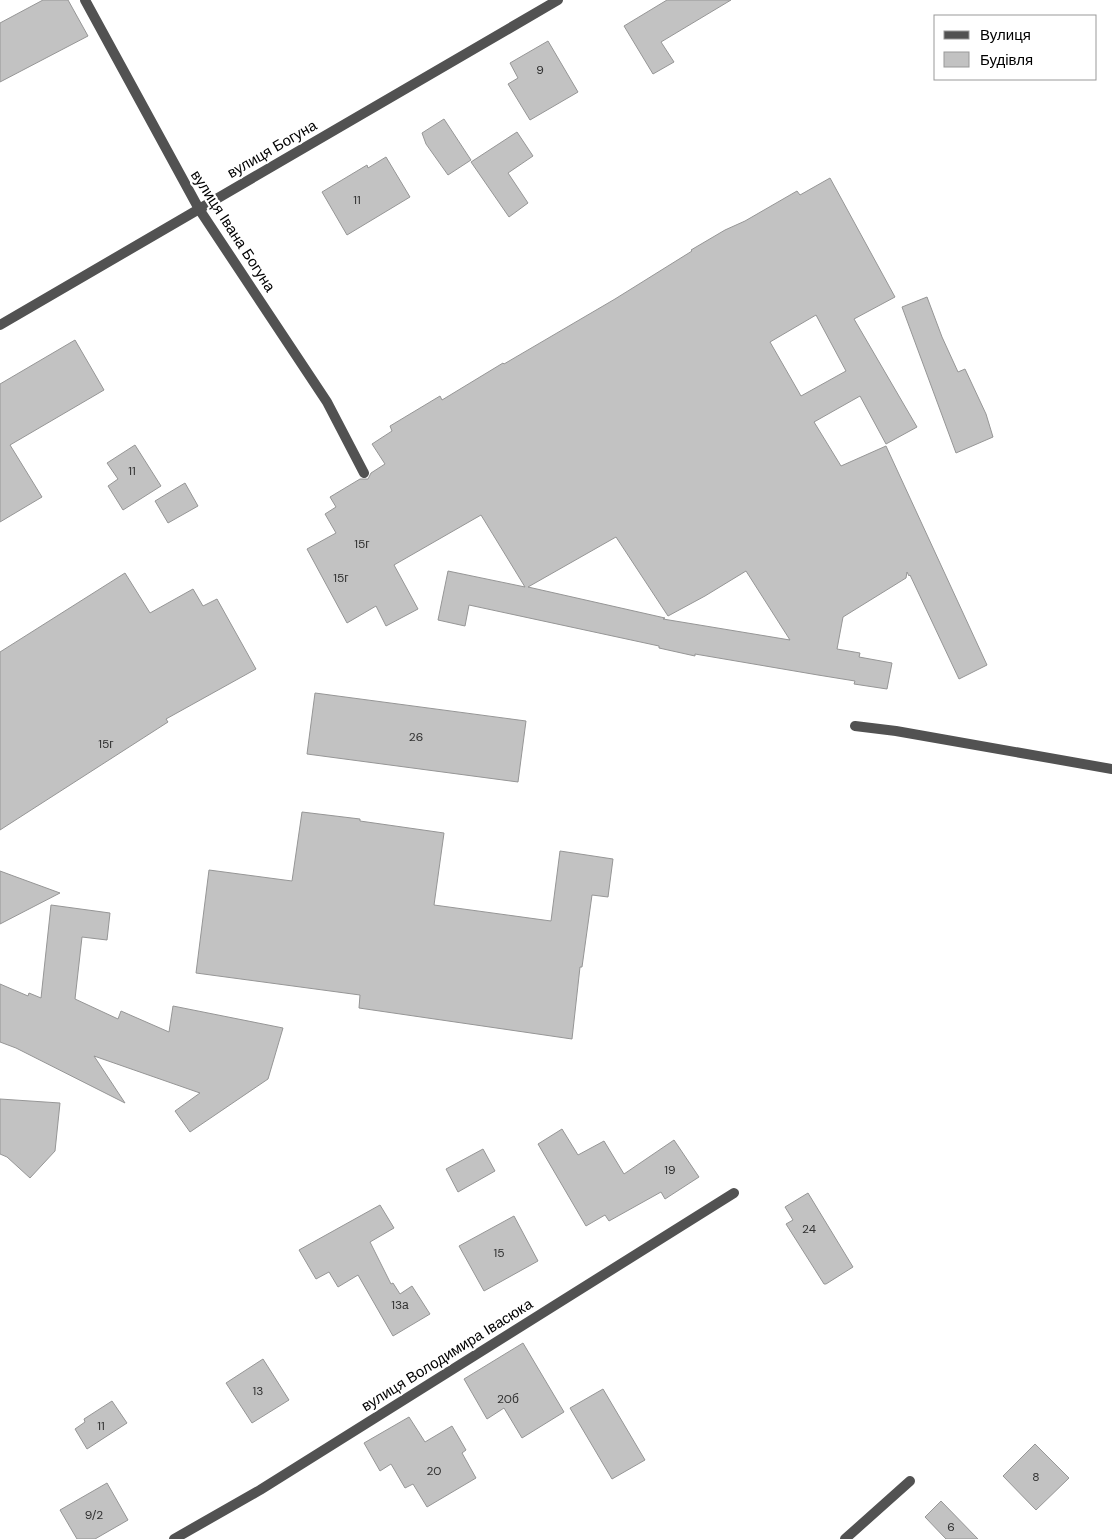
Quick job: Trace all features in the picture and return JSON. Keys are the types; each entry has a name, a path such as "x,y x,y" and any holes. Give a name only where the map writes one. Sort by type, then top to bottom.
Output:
{"street":[{"name":"вулиця Івана Богуна","path":"85,0 199,209 327,402 364,474"},
{"name":"вулиця Богуна","path":"0,325 558,0"},
{"path":"855,726 896,730 1112,768"},
{"name":"вулиця Володимира Івасюка","path":"174,1539 269,1485 734,1193"},
{"path":"846,1539 910,1481"}],"building":[{"path":"43,0 68,0 88,36 0,82 0,23"},
{"path":"667,0 731,0 661,42 674,62 653,74 624,26"},
{"path":"548,41 578,92 530,120 508,84 518,78 510,63"},
{"path":"444,119 471,160 448,175 426,144 422,133"},
{"path":"517,132 533,156 508,173 528,203 509,217 471,162"},
{"path":"386,157 410,197 347,235 322,192 367,165 368,168"},
{"path":"830,178 895,297 854,319 917,427 886,444 860,396 814,422 841,466 886,446 987,665 959,679 907,572 906,578 843,617 837,649 860,653 859,657 892,663 887,689 854,684 855,681 695,654 695,656 659,648 659,646 469,605 465,626 438,620 448,571 525,587 481,515 394,565 418,609 386,626 376,606 347,623 307,549 336,533 325,514 336,507 330,497 360,479 368,479 371,473 385,464 372,444 392,431 390,426 440,396 442,400 504,364 615,299 725,230 745,221 797,191 800,195","holes":["816,315 846,371 801,396 770,342","616,537 668,616 746,571 790,640 663,619 665,618 528,587"]},
{"path":"927,297 958,372 965,369 986,414 993,437 956,453 902,307"},
{"path":"75,340 104,390 10,445 42,497 0,522 0,384"},
{"path":"135,445 161,486 123,510 108,486 118,479 107,463"},
{"path":"185,483 198,506 168,523 155,501"},
{"path":"125,573 150,613 193,589 203,606 217,599 256,669 166,719 168,722 0,830 0,652"},
{"path":"315,693 526,721 518,782 307,754"},
{"path":"302,812 360,819 360,821 444,833 434,905 551,921 560,851 613,859 608,897 592,895 582,967 580,967 572,1039 359,1008 360,995 196,973 209,870 292,881"},
{"path":"0,871 19,878 60,893 0,924"},
{"path":"51,905 110,913 107,940 82,937 75,999 118,1019 121,1011 169,1032 173,1006 283,1028 268,1079 190,1132 175,1111 200,1093 94,1056 125,1103 16,1048 0,1042 0,984 28,996 29,993 41,998"},
{"path":"0,1099 60,1103 55,1151 30,1178 7,1157 0,1154"},
{"path":"562,1129 578,1155 604,1141 624,1174 674,1140 699,1177 665,1199 661,1192 609,1221 605,1215 586,1226 538,1144"},
{"path":"483,1149 495,1171 458,1192 446,1169"},
{"path":"808,1193 853,1267 826,1284 824,1284 786,1224 793,1220 785,1207"},
{"path":"380,1205 394,1228 370,1242 391,1284 393,1283 400,1294 412,1286 430,1314 393,1336 358,1275 338,1287 329,1272 316,1279 299,1250"},
{"path":"514,1216 538,1261 484,1291 459,1246"},
{"path":"523,1343 564,1412 522,1438 504,1408 487,1419 464,1379"},
{"path":"263,1359 289,1400 252,1423 226,1383"},
{"path":"603,1389 645,1460 612,1479 570,1408"},
{"path":"112,1401 127,1423 87,1449 75,1429 85,1422 84,1419"},
{"path":"409,1417 425,1442 452,1426 466,1450 462,1453 476,1478 427,1507 413,1484 405,1488 391,1464 380,1471 364,1443"},
{"path":"1035,1444 1069,1478 1036,1510 1003,1476"},
{"path":"107,1483 128,1520 95,1539 77,1539 60,1510"},
{"path":"941,1501 978,1539 946,1539 925,1517"}]}
